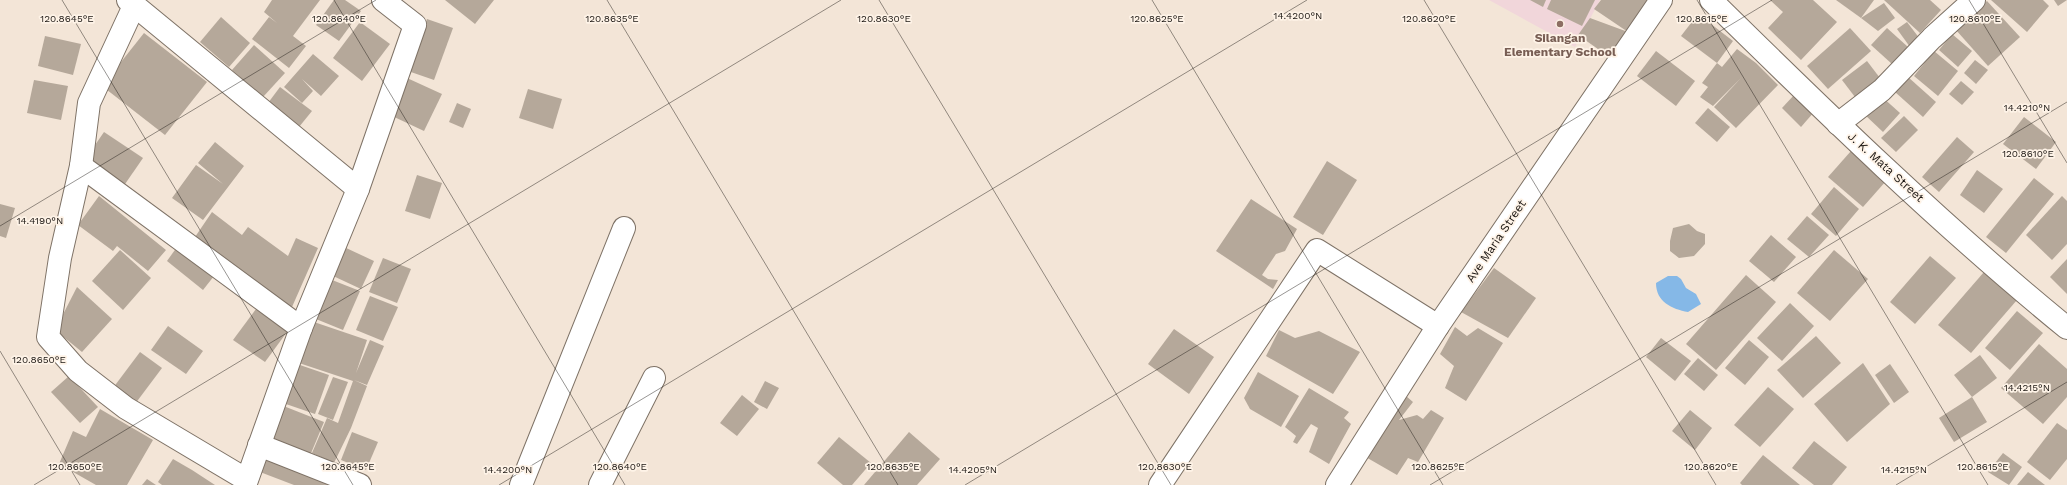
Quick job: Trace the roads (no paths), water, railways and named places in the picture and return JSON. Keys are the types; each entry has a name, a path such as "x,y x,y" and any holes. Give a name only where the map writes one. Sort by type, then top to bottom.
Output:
{"street":[{"path":"358,189 131,3 89,103 81,166 60,258 48,337 78,371 126,408 247,482 301,328 358,189 415,26 383,0"},
{"name":"Ave Maria Street","path":"1337,485 1438,326 1661,0"},
{"name":"J. K. Mata Street","path":"1711,0 1838,124 2027,295 2067,328"},
{"path":"1838,124 1882,90 1932,38 1974,0"},
{"path":"81,166 301,328"},
{"path":"521,485 624,228"},
{"path":"1160,485 1317,250 1438,326"},
{"path":"600,485 654,378"},
{"path":"259,445 360,485"}],"water":[{"path":"1668,276 1677,276 1681,279 1686,288 1696,294 1701,304 1688,312 1676,309 1666,304 1659,295 1656,283"}],"place":[{"name":"Silangan Elementary School","path":"1560,24"}]}
